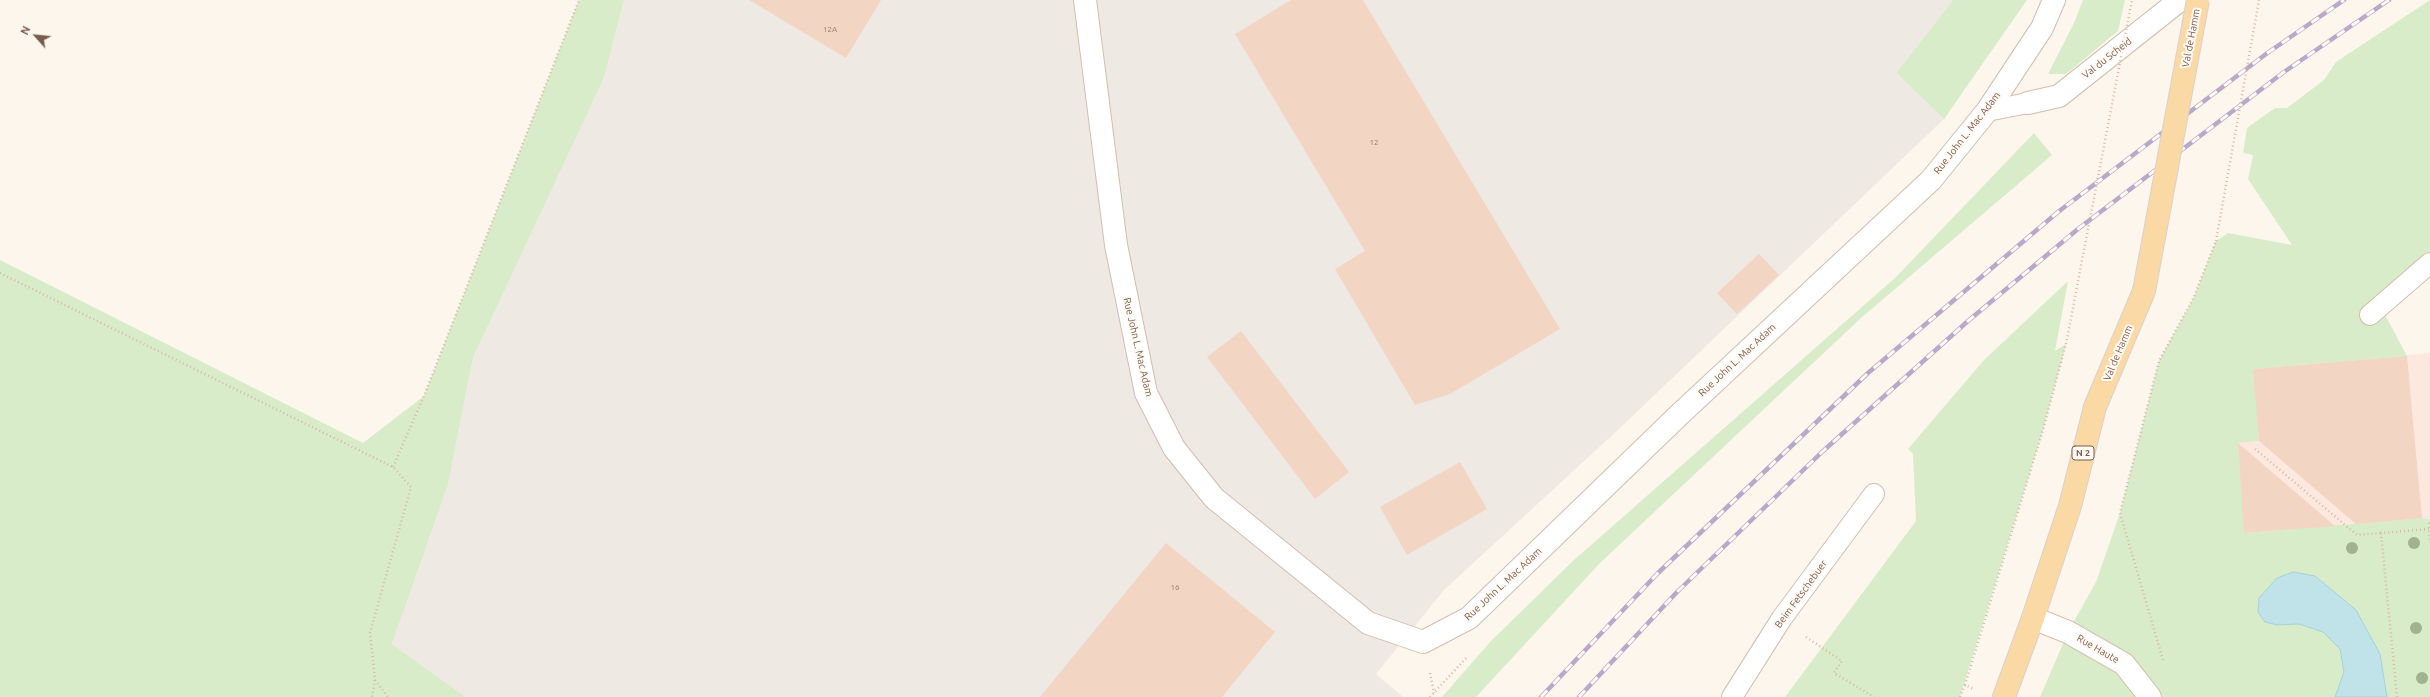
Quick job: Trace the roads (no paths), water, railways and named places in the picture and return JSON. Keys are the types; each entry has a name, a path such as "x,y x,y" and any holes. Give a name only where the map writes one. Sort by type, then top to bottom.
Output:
{"main road":[{"name":"Val de Hamm","path":"2004,697 2033,618 2070,506 2095,407 2144,291 2198,0"}],"street":[{"name":"Rue John L. Mac Adam","path":"1085,0 1116,245 1146,393 1174,448 1214,498 1368,623 1423,642 1469,618 1678,415 1931,180 1987,111 2042,28 2054,0"},
{"name":"Val du Scheid","path":"2028,103 2059,96 2180,0"},
{"name":"Rue Haute","path":"2033,618 2068,632 2124,664 2150,697"}],"lane":[{"path":"1987,111 2028,103"},
{"path":"2370,315 2430,263"},
{"name":"Beim Fetschebuer","path":"1732,697 1782,618 1874,494"}],"water":[{"path":"2293,572 2315,576 2356,610 2380,654 2387,697 2335,697 2344,672 2340,649 2323,632 2299,624 2277,625 2265,622 2258,612 2259,598 2277,578"}],"railway":[{"path":"1541,697 1658,573 1868,373 2058,212 2266,54 2344,0"},
{"path":"1579,697 1677,592 1822,452 1968,321 2078,229 2284,72 2389,0"}]}
